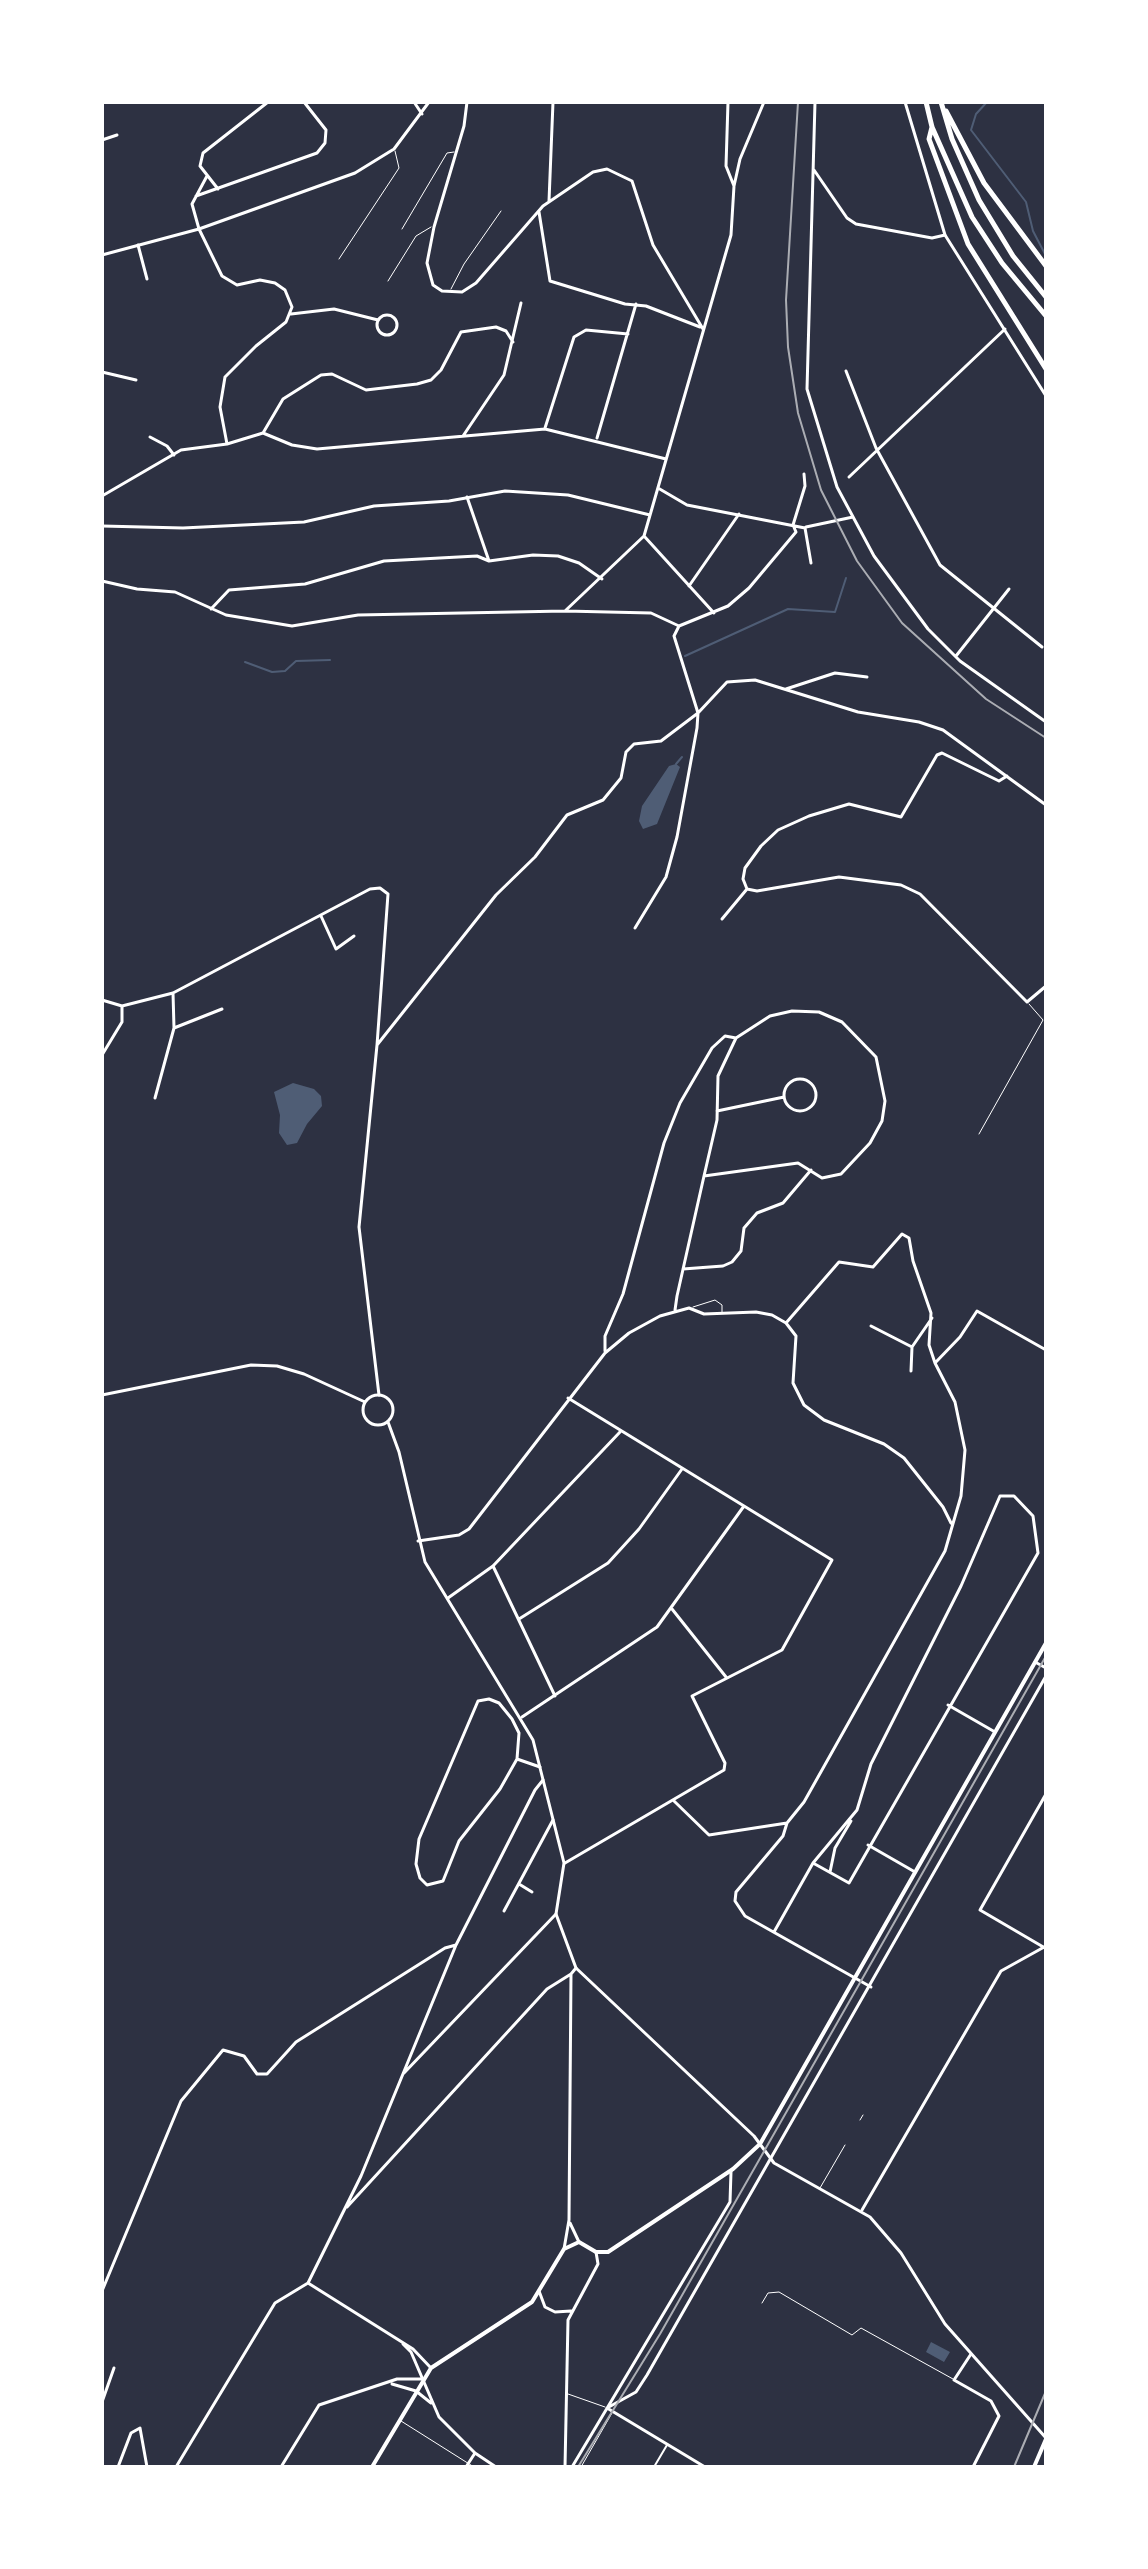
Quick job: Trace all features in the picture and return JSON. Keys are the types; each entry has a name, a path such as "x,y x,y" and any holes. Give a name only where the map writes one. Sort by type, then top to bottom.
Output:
{"highway":[{"path":"926,102 932,127 972,217 1002,263 1046,316"},
{"path":"942,105 954,122 984,183 1046,266"},
{"path":"942,105 959,158 984,209 1013,256 1046,297"},
{"path":"932,127 929,139 968,244 1046,369"}],"main road":[{"path":"372,2467 431,2368 532,2302 564,2249 579,2242 596,2252 608,2252 733,2169 760,2144 1046,1643"},
{"path":"1034,2467 1046,2439"}],"street":[{"path":"218,189 200,166 203,153 268,102"},
{"path":"196,196 317,153 325,143 326,130 304,102"},
{"path":"414,102 422,114"},
{"path":"102,255 199,229 355,173 394,149 429,102"},
{"path":"467,102 427,263 433,285 451,292 462,292 476,283 549,201 593,172 607,169 624,174 637,193 653,245 703,329"},
{"path":"549,201 553,102"},
{"path":"728,102 726,166 734,186"},
{"path":"565,611 644,536 731,235 734,186 740,159 764,102"},
{"path":"815,102 807,389 837,487 899,595 956,656 1046,722"},
{"path":"905,102 945,235 1046,396"},
{"path":"102,140 117,135"},
{"path":"813,167 851,221 932,238 945,235"},
{"path":"207,176 192,204 199,229 222,276 237,285 260,280 275,283 290,298 291,314 286,322 225,377 220,407 227,444"},
{"path":"539,211 550,281 625,304 636,304 703,329"},
{"path":"138,245 147,279"},
{"path":"463,436 496,391 513,342 521,303"},
{"path":"597,440 636,304"},
{"path":"291,314 334,309 378,320 390,315 397,323 396,329 392,334 382,334 377,326 378,320"},
{"path":"263,433 283,399 321,375 332,374 366,390 417,384 431,380 441,370 461,332 496,327 506,331 513,342"},
{"path":"849,477 876,448 1005,329"},
{"path":"545,429 574,337 586,330 628,334"},
{"path":"846,371 876,448 940,565 1042,647"},
{"path":"102,372 136,380"},
{"path":"102,496 193,447 227,444 263,433 292,445 317,449 545,429 666,459"},
{"path":"150,437 167,446 174,455"},
{"path":"102,581 137,589 175,592 211,609 292,626 358,615 565,611 651,613 679,626 714,614 749,588 796,532 793,525 805,486 804,474"},
{"path":"658,488 687,505 805,528 853,517"},
{"path":"102,526 183,528 304,522 374,506 505,491 552,493 650,515"},
{"path":"467,497 489,561"},
{"path":"689,586 739,514"},
{"path":"805,528 811,563"},
{"path":"644,536 714,614"},
{"path":"211,609 229,590 305,584 384,561 477,556 489,561 533,555 558,556 579,563 602,579"},
{"path":"956,656 1009,589"},
{"path":"635,928 669,867 698,713 674,636 679,626"},
{"path":"786,689 835,673 867,677"},
{"path":"377,1045 496,895 535,857 567,815 603,800 621,778 626,752 634,744 661,741 698,713 727,682 755,680 858,712 930,725 957,738 1046,805"},
{"path":"747,889 743,879 745,868 778,830 849,804 901,817 937,755 942,753 999,781 1007,776"},
{"path":"747,889 757,891 839,877 901,885 920,894 1027,1002 1046,986"},
{"path":"102,1000 122,1006 173,993 370,889 380,888 388,894 359,1227 379,1395"},
{"path":"722,919 747,889"},
{"path":"321,916 336,949 354,936"},
{"path":"155,1098 174,1028 177,1009 173,993"},
{"path":"102,1055 122,1022 122,1006"},
{"path":"174,1028 222,1009"},
{"path":"675,1310 717,1111 718,1076 736,1038 770,1016 792,1011 819,1012 854,1031 876,1057 885,1101 882,1121 870,1143 832,1178 798,1163 704,1176"},
{"path":"605,1353 605,1336 623,1294 661,1153 680,1103 712,1048 725,1036 736,1038"},
{"path":"798,1078 810,1081 817,1095 813,1105 804,1111 793,1110 784,1097 789,1083 798,1078"},
{"path":"717,1111 784,1097"},
{"path":"683,1269 723,1266 732,1262 741,1251 744,1228 757,1213 783,1203 811,1170"},
{"path":"786,1323 839,1262 873,1267 902,1234 909,1238 913,1261 932,1318 929,1345 955,1402 965,1450 961,1496 945,1551 931,1580 804,1802 787,1823 783,1836 736,1892 738,1910 871,1987"},
{"path":"418,1541 459,1535 469,1529 605,1353 629,1333 670,1312 689,1308 722,1314 756,1312 772,1315 786,1323 796,1336 793,1383 804,1405 824,1420 884,1444 904,1458 943,1507 951,1523"},
{"path":"935,1363 960,1337 977,1311 1046,1350"},
{"path":"911,1371 912,1347 932,1318"},
{"path":"871,1326 912,1347"},
{"path":"102,1395 251,1365 277,1366 304,1374 365,1402"},
{"path":"379,1395 388,1398 394,1407 388,1422 381,1426 368,1422 363,1411 365,1402 379,1395"},
{"path":"564,1863 724,1770 725,1763 692,1696 782,1650 832,1560 568,1398"},
{"path":"388,1422 399,1452 425,1562 522,1717 533,1740 564,1863 556,1914 576,1968 760,2144 770,2159 862,2210 896,2246 943,2322 1046,2439"},
{"path":"448,1598 493,1566 621,1432"},
{"path":"519,1619 608,1563 639,1529 682,1469"},
{"path":"813,1863 829,1873 849,1883 948,1705 1038,1553 1033,1516 1014,1496 1000,1496 961,1586 871,1764 857,1810 835,1848 829,1873"},
{"path":"522,1717 657,1627 744,1506"},
{"path":"493,1566 555,1696"},
{"path":"672,1609 726,1677"},
{"path":"1035,1662 1046,1668"},
{"path":"607,2408 636,2392 642,2383 1046,1676"},
{"path":"489,1699 505,1709 519,1733 517,1759 500,1789 459,1841 443,1881 427,1885 420,1878 416,1864 419,1839 478,1701 489,1699"},
{"path":"948,1705 995,1732"},
{"path":"517,1759 540,1767"},
{"path":"176,2467 275,2303 308,2283 361,2176 456,1945 535,1790 543,1780"},
{"path":"1046,1794 980,1910 1046,1947"},
{"path":"673,1800 709,1835 787,1823"},
{"path":"774,1932 813,1863 857,1810"},
{"path":"504,1911 553,1820"},
{"path":"868,1845 915,1872"},
{"path":"519,1884 532,1892"},
{"path":"401,2076 556,1914"},
{"path":"103,2288 181,2101 223,2050 244,2056 257,2074 267,2074 296,2042 445,1948 456,1945"},
{"path":"862,2210 1001,1971 1046,1947"},
{"path":"345,2210 547,1989 576,1968"},
{"path":"564,2249 569,2220 571,1974"},
{"path":"572,2467 730,2202 728,2179 733,2169"},
{"path":"569,2220 579,2242"},
{"path":"565,2467 571,2311 598,2264 596,2252"},
{"path":"308,2283 403,2344 431,2368"},
{"path":"539,2291 545,2307 555,2312 571,2311"},
{"path":"403,2344 423,2379 431,2404"},
{"path":"971,2354 954,2380 991,2401 999,2412 998,2423 973,2467"},
{"path":"102,2402 114,2368"},
{"path":"281,2467 319,2405 388,2383 410,2378 423,2379"},
{"path":"388,2383 416,2391 431,2404 449,2429 496,2467"},
{"path":"607,2408 702,2466"},
{"path":"118,2467 131,2433 140,2428 147,2467"},
{"path":"654,2467 667,2445"},
{"path":"466,2467 475,2453"}],"lane":[{"path":"339,259 399,168 399,157 394,149"},
{"path":"402,229 447,153 456,152"},
{"path":"451,292 459,271 501,211"},
{"path":"388,281 416,236 426,227 434,227"},
{"path":"979,1134 1043,1020 1027,1002"},
{"path":"689,1308 715,1300 722,1305 722,1314"},
{"path":"860,2120 863,2115"},
{"path":"820,2188 845,2145"},
{"path":"762,2303 768,2293 779,2292 852,2335 861,2328 954,2380"},
{"path":"567,2394 607,2408"},
{"path":"581,2467 617,2404"},
{"path":"399,2420 474,2467"}],"water":[{"path":"676,764 680,767 657,824 643,829 639,821 642,806 669,766"},
{"path":"293,1083 314,1089 321,1096 322,1106 297,1143 287,1145 279,1133 280,1115 274,1092"},
{"path":"931,2342 950,2352 944,2362 926,2352"}],"waterway":[{"path":"987,102 976,114 971,130 1026,202 1033,231 1046,256"},
{"path":"685,656 788,609 835,612 846,578"},
{"path":"245,662 272,672 285,671 296,661 330,660"},
{"path":"676,764 682,757"}],"tram line":[{"path":"578,2467 660,2334 1046,1656"}],"railway":[{"path":"798,102 786,300 788,347 798,413 821,490 857,561 902,623 986,699 1046,738"},
{"path":"1014,2467 1046,2391"}]}
